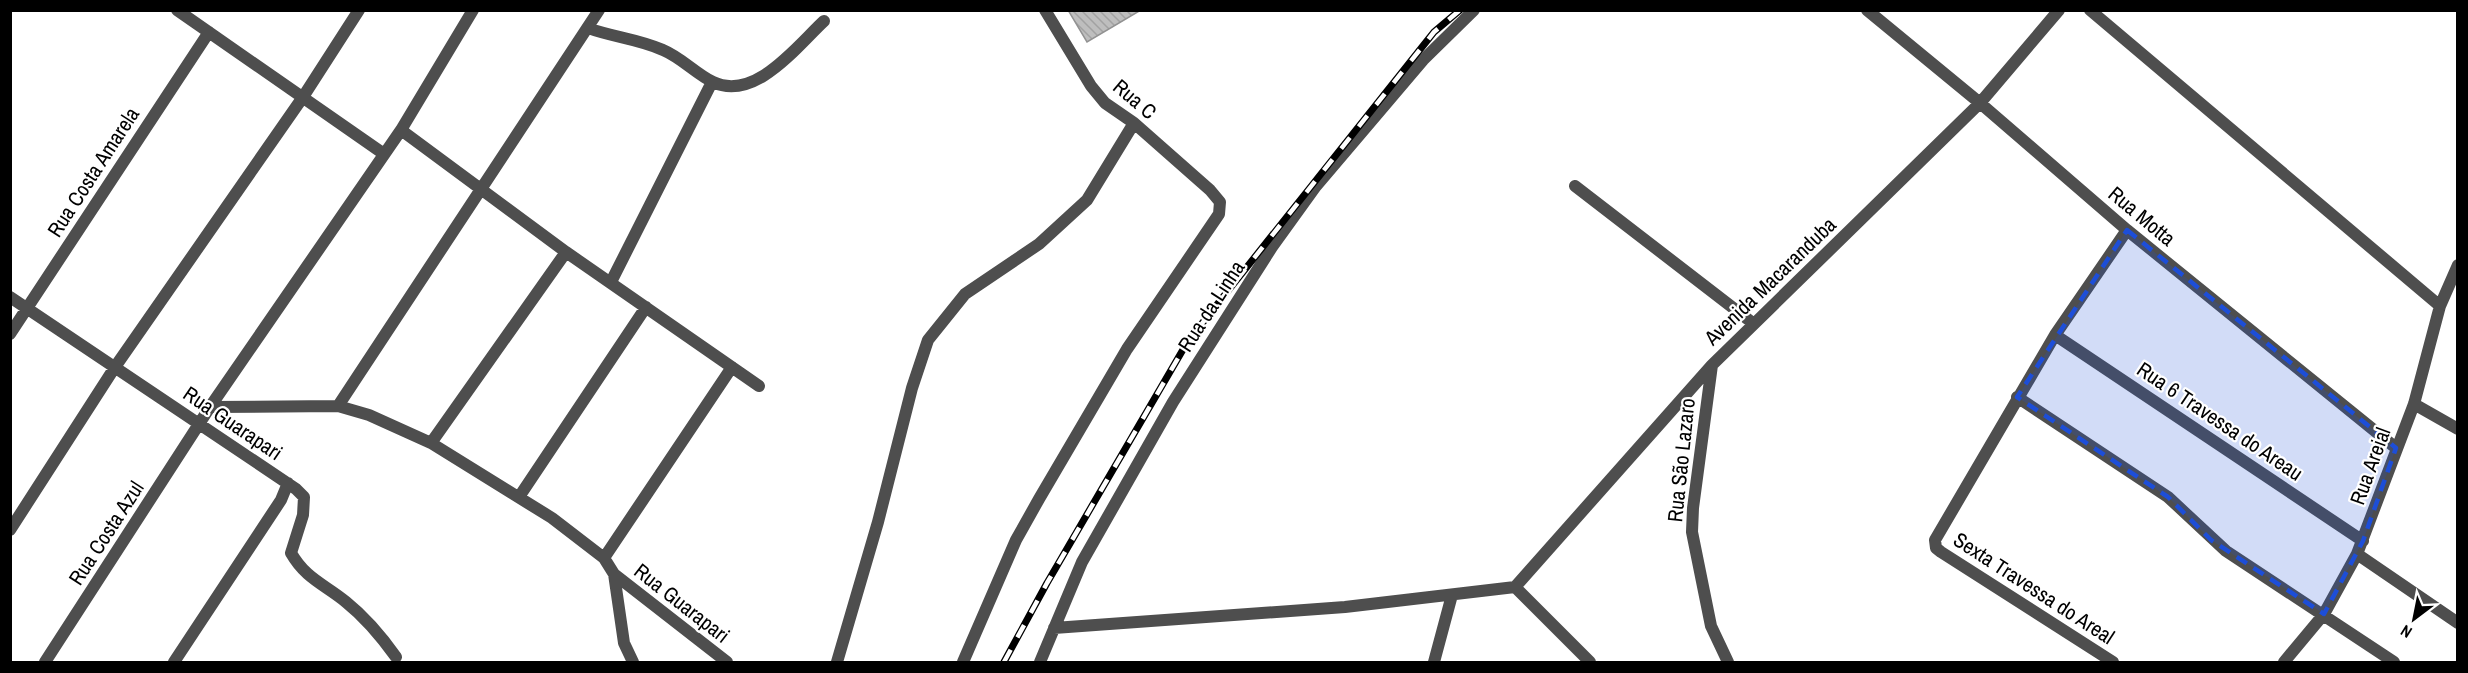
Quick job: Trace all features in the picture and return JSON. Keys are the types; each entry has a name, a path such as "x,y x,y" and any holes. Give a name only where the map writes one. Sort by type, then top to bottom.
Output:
{"street":[{"path":"177,10 384,154"},
{"path":"10,530 115,367 303,97 359,10"},
{"name":"Rua Costa Azul","path":"45,663 201,425 210,407 401,130 473,10"},
{"path":"338,406 599,10"},
{"name":"Rua C","path":"963,663 1033,508 1127,349 1216,220 1220,202 1134,123 1105,103 1091,86 1045,10"},
{"name":"Rua da Linha","path":"1040,663 1082,562 1167,412 1272,247 1310,193 1415,69 1474,10"},
{"name":"Rua Motta","path":"1867,10 1980,103 2127,230 2396,448"},
{"name":"Avenida Macaranduba","path":"1515,587 1712,365 1980,103 2059,10"},
{"path":"2090,10 2440,306"},
{"path":"588,27 663,50 684,60 712,82 725,86 746,85 772,69 824,21"},
{"name":"Rua Costa Amarela","path":"10,334 208,32"},
{"path":"611,282 712,82"},
{"path":"837,663 878,522 912,388 928,340 965,294 1039,244 1088,200 1134,123"},
{"path":"401,130 566,252 759,386"},
{"path":"1575,186 1755,324"},
{"path":"2127,230 2055,335 2017,397 2168,497 2211,540 2394,663"},
{"path":"431,443 566,252"},
{"name":"Rua Areial","path":"2284,663 2324,614 2358,554 2414,404 2440,306 2457,266"},
{"name":"Rua Guarapari","path":"10,297 288,483 281,500 174,663"},
{"path":"519,497 646,307"},
{"name":"Rua 6 Travessa do Areau","path":"2055,335 2363,541"},
{"name":"Rua São Lazaro","path":"1712,365 1692,532 1711,626 1728,663"},
{"path":"604,558 732,367"},
{"name":"Sexta Travessa do Areal","path":"2017,397 1946,516 1935,544 1941,552 2113,663"},
{"path":"2414,404 2457,429"},
{"path":"210,407 338,406 369,415 431,443 552,518 604,558 614,574 624,643 633,663"},
{"path":"288,483 304,497 303,515 291,554 301,570 375,627 396,657"},
{"path":"2358,554 2457,623"},
{"name":"Rua Guarapari","path":"614,574 727,663"},
{"path":"1054,628 1345,607 1515,587 1590,663"},
{"path":"1434,663 1452,595"}],"highlighted area":[{"path":"2127,230 2396,448 2363,541 2324,614 2211,540 2168,497 2017,397"}],"building":[{"path":"1068,10 1141,10 1087,42"}],"railway":[{"path":"1004,662 1047,583 1188,341 1434,32 1460,10"}]}
